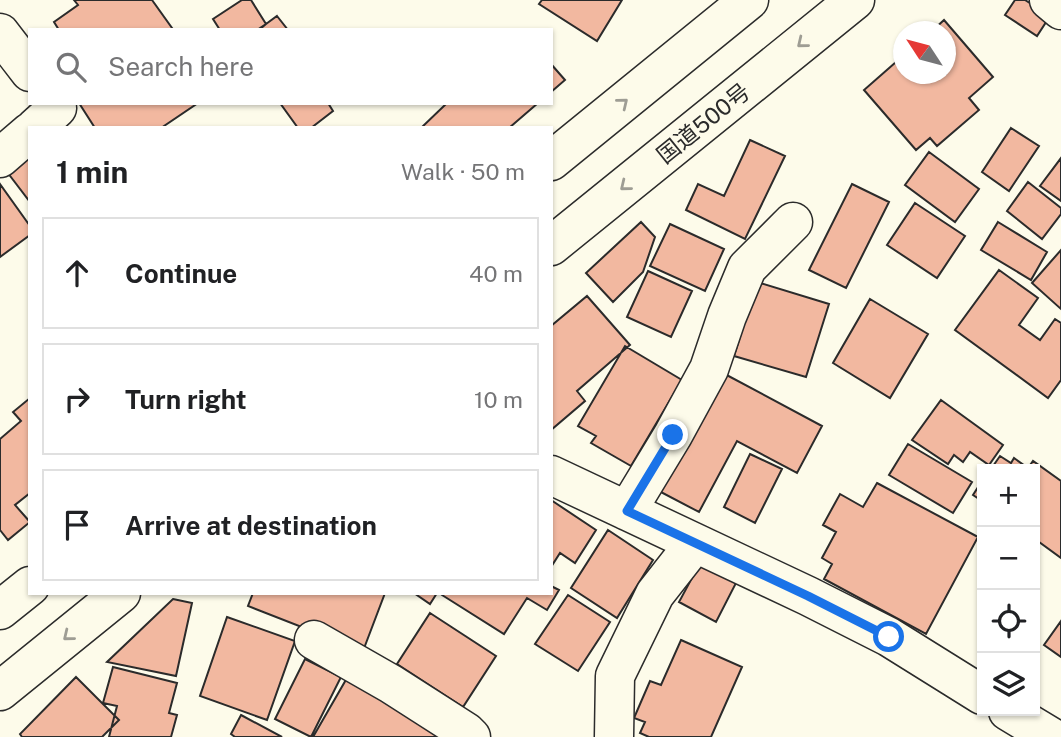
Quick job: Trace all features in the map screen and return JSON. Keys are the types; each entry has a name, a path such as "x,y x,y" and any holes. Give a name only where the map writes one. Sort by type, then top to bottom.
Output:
{"main road":[{"path":"553,159 749,0"},
{"name":"国道500号","path":"553,244 855,0"},
{"path":"1049,0 1061,10"},
{"path":"0,33 28,69"},
{"path":"0,158 28,136"},
{"path":"627,511 709,369 747,268 793,222"},
{"path":"553,476 889,637 977,692"},
{"path":"614,737 615,676 655,594 695,543"},
{"path":"0,610 28,588"},
{"path":"0,691 119,595"},
{"path":"314,640 391,684 471,737"},
{"path":"1016,716 1052,737"}],"building":[{"path":"74,0 152,0 172,28 58,28 54,22 78,5"},
{"path":"242,0 251,0 266,24 260,28 219,28 213,19"},
{"path":"542,0 622,0 597,41 539,4"},
{"path":"1015,0 1025,0 1050,16 1037,36 1005,15"},
{"path":"277,16 286,28 261,28"},
{"path":"956,34 993,77 969,98 979,110 937,146 930,138 916,150 864,90 893,65 893,84 956,84"},
{"path":"553,66 565,80 553,90"},
{"path":"80,105 195,105 164,126 94,126"},
{"path":"281,105 329,105 333,111 314,126 297,126"},
{"path":"445,105 536,105 511,126 423,126"},
{"path":"1011,128 1039,146 1009,191 982,172"},
{"path":"750,140 785,156 745,239 686,210 698,184 724,196"},
{"path":"28,144 28,199 1,164"},
{"path":"929,152 979,189 955,222 905,185"},
{"path":"1061,158 1061,201 1040,186"},
{"path":"1028,182 1061,208 1061,214 1042,239 1007,211"},
{"path":"0,184 28,223 28,236 0,257"},
{"path":"852,184 889,202 846,288 809,270"},
{"path":"915,203 965,236 937,278 887,245"},
{"path":"641,222 655,237 643,272 613,302 586,273"},
{"path":"998,222 1047,252 1031,280 981,250"},
{"path":"670,224 724,249 705,291 650,266"},
{"path":"1061,250 1061,309 1032,283"},
{"path":"999,270 1038,298 1019,325 1040,340 1055,319 1061,323 1061,380 1048,398 955,330"},
{"path":"648,271 692,291 671,337 627,317"},
{"path":"757,282 829,304 806,377 734,356"},
{"path":"587,296 630,345 577,391 585,401 553,428 553,324"},
{"path":"870,299 928,334 890,398 833,363"},
{"path":"625,346 682,380 631,466 591,443 596,436 578,426"},
{"path":"721,372 822,426 797,473 737,441 699,512 657,490"},
{"path":"28,400 28,495 15,505 28,520 28,524 8,540 0,530 0,439 21,421 13,412"},
{"path":"941,400 1003,445 990,464 970,452 963,462 954,455 948,464 912,440"},
{"path":"908,444 972,482 953,513 889,475"},
{"path":"750,454 782,469 755,523 724,507"},
{"path":"1000,456 1011,463 1014,458 1022,464 994,464"},
{"path":"1040,466 1061,481 1061,558 1040,543"},
{"path":"877,483 977,536 926,634 824,579 832,564 822,558 836,532 823,525 840,494 863,507"},
{"path":"553,501 596,530 575,563 560,553 553,564"},
{"path":"608,530 653,560 617,618 571,588"},
{"path":"700,563 736,583 716,622 679,602"},
{"path":"553,587 559,590 547,610 527,598 504,634 442,595 553,595"},
{"path":"252,595 384,595 363,651 248,606"},
{"path":"417,595 436,595 430,604"},
{"path":"568,595 610,622 578,671 535,644"},
{"path":"173,599 192,603 176,676 107,662"},
{"path":"430,613 496,656 463,707 397,664"},
{"path":"227,617 295,641 267,720 200,696"},
{"path":"1061,621 1061,657 1044,645"},
{"path":"681,640 742,667 711,737 649,737 640,733 645,722 634,718 650,681 661,685"},
{"path":"305,659 341,677 311,737 275,719"},
{"path":"113,667 177,683 169,713 177,715 171,737 109,737 117,706 103,703"},
{"path":"76,677 119,720 102,737 22,737 20,734"},
{"path":"347,678 442,737 313,737"},
{"path":"241,715 282,737 235,737 231,734"}],"route":[{"path":"673,435 627,511 889,637"}]}
